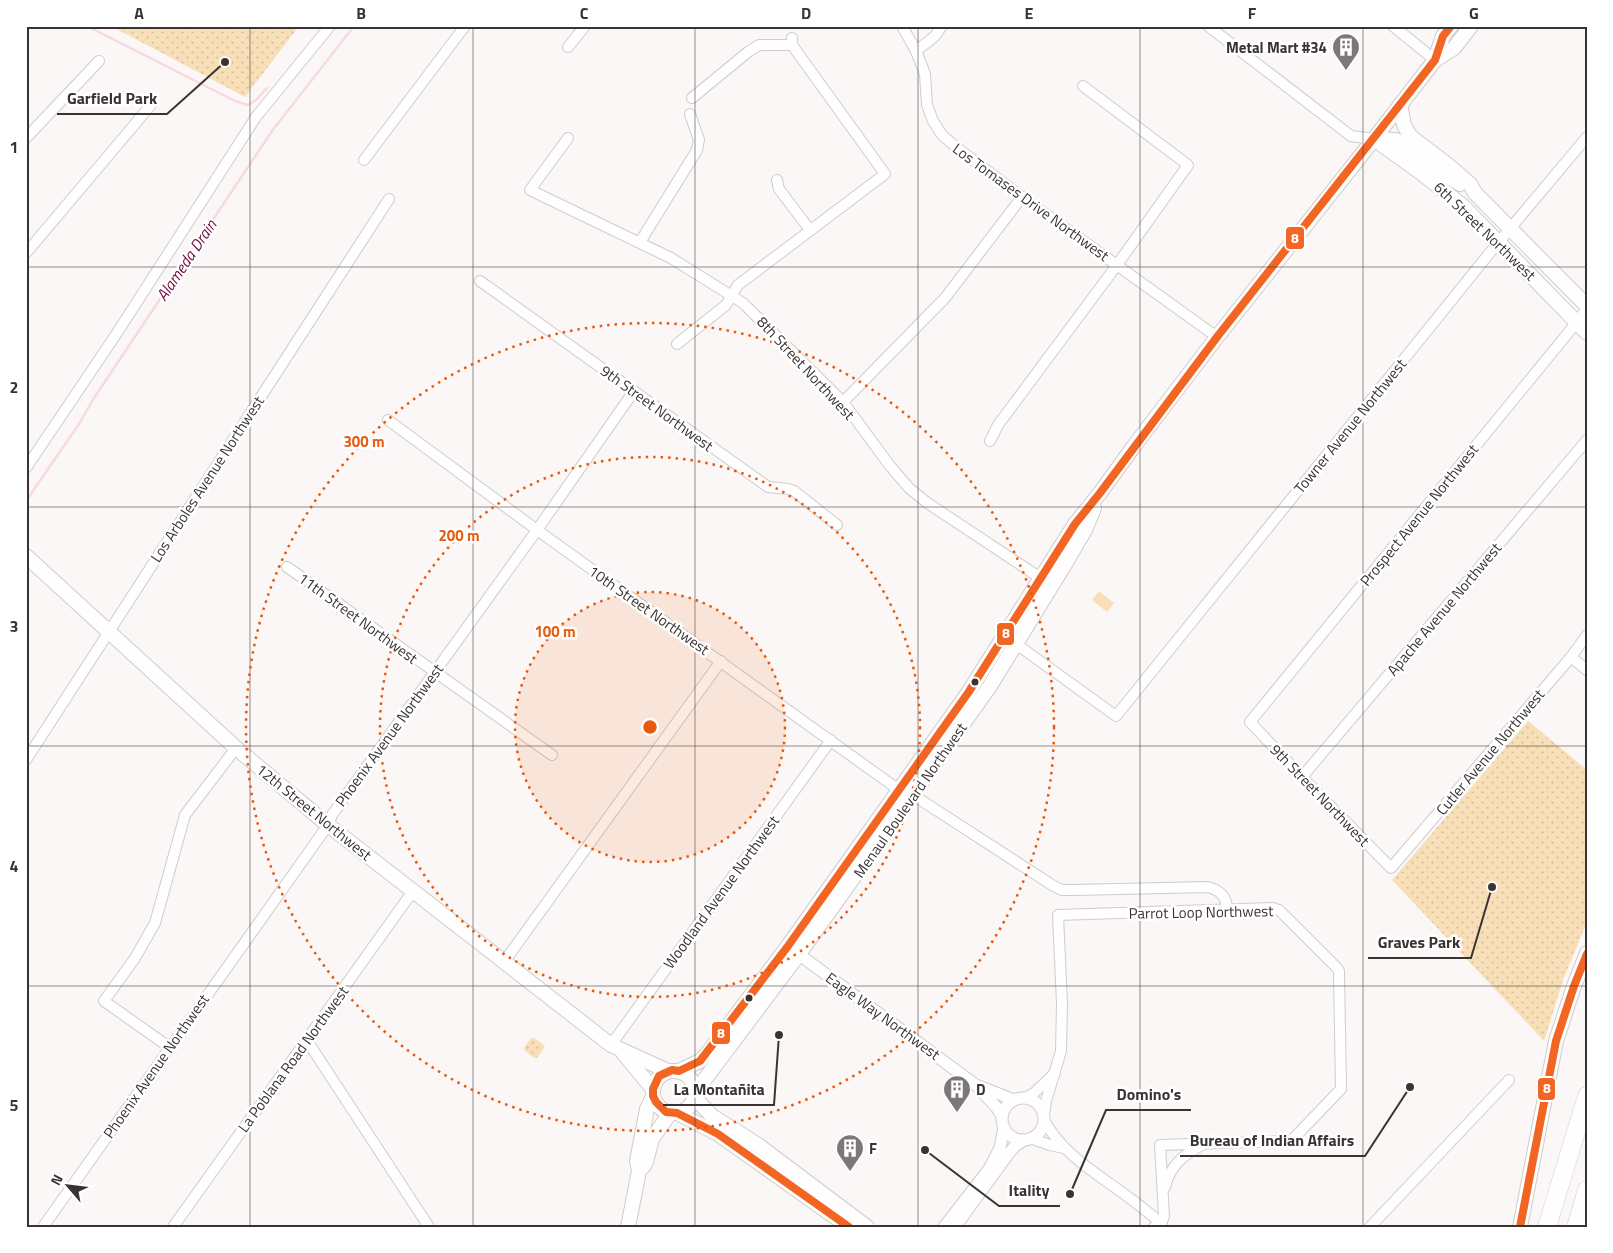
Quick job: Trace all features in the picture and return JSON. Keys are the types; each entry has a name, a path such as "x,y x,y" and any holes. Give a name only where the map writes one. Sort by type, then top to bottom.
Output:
{"highway":[{"path":"1548,1227 1587,1096"},
{"path":"1576,1227 1587,1190"}],"main road":[{"name":"Menaul Boulevard Northwest","path":"793,950 913,795 990,686 1017,644 1075,524 1217,337 1435,60 1443,36 1451,26"},
{"name":"Menaul Boulevard Northwest","path":"1435,60 1454,48 1472,26"},
{"name":"6th Street Northwest","path":"1400,105 1404,125 1410,136 1470,184 1475,193"},
{"name":"6th Street Northwest","path":"1374,139 1396,140 1475,193 1587,307"},
{"name":"6th Street Northwest","path":"1374,139 1462,206 1587,333"},
{"name":"12th Street Northwest","path":"26,556 236,748 328,825 615,1047 653,1092"},
{"name":"Menaul Boulevard Northwest","path":"696,1095 899,790 968,693 1005,636 1046,582"},
{"path":"628,1227 639,1171 637,1161 647,1109 655,1082 660,1076 700,1061 735,1015 793,950"},
{"path":"1520,1227 1556,1041 1574,986 1587,954"},
{"name":"12th Street Northwest","path":"615,1047 674,1071"},
{"path":"674,1071 686,1074 691,1078 695,1084 696,1095 712,1116 758,1146 866,1227"},
{"path":"653,1092 660,1108 718,1134 848,1227"},
{"path":"639,1171 646,1162 650,1146 657,1131 673,1113 686,1110 696,1095"}],"street":[{"path":"26,468 256,117 330,26"},
{"path":"364,160 465,26"},
{"path":"568,47 585,26"},
{"name":"Los Tomases Drive Northwest","path":"902,26 916,51 925,74 927,105 933,121 942,135 1022,197 1217,337"},
{"path":"916,51 934,37 942,26"},
{"name":"6th Street Northwest","path":"1208,26 1351,136 1374,139"},
{"path":"1393,26 1435,60"},
{"path":"677,344 726,305 738,286 885,174 792,41 760,46 748,52 692,98"},
{"path":"26,138 99,61"},
{"path":"990,441 998,425 1117,265 1188,165 1083,86"},
{"path":"26,253 151,105"},
{"path":"640,242 697,150 699,140 690,114"},
{"name":"Towner Avenue Northwest","path":"1017,644 1116,716 1499,242 1587,137"},
{"name":"8th Street Northwest","path":"568,138 530,190 671,258 732,295 754,313 843,402 890,466 909,488 926,502 1046,582"},
{"path":"777,180 779,189 810,230"},
{"path":"843,402 945,298 1022,197"},
{"name":"Los Arboles Avenue Northwest","path":"26,760 389,199"},
{"name":"9th Street Northwest","path":"480,281 768,487 788,489 794,492 837,525"},
{"name":"Prospect Avenue Northwest","path":"1250,722 1577,322 1587,307"},
{"name":"Phoenix Avenue Northwest","path":"43,1227 328,825 332,814 634,392"},
{"name":"10th Street Northwest","path":"388,420 537,530 722,661 899,790 913,795 1052,885 1062,890 1208,887 1214,888 1223,895 1227,903 1227,910"},
{"name":"Apache Avenue Northwest","path":"1302,778 1587,440"},
{"name":"11th Street Northwest","path":"287,567 552,755"},
{"name":"Cutler Avenue Northwest","path":"1391,868 1571,657 1587,635"},
{"path":"1005,636 1017,644"},
{"path":"1571,657 1587,670"},
{"path":"504,962 722,661"},
{"name":"9th Street Northwest","path":"1250,722 1391,868"},
{"name":"Woodland Avenue Northwest","path":"615,1047 831,740"},
{"path":"169,1047 104,1000 135,958 154,923 185,815 236,748"},
{"name":"La Poblana Road Northwest","path":"173,1227 413,891"},
{"name":"Parrot Loop Northwest","path":"1056,1073 1061,1052 1062,1023 1058,915 1273,908 1279,910 1337,968 1339,971 1341,1089 1290,1141 1160,1145 1164,1216 1159,1226"},
{"name":"Eagle Way Northwest","path":"793,950 977,1086 997,1108 1003,1122"},
{"path":"306,1039 429,1227"},
{"path":"944,1227 989,1169 1000,1148 1003,1122 1008,1104 1034,1093 1056,1073"},
{"path":"955,1227 1015,1146 1040,1131 1046,1101 1056,1073"},
{"path":"1370,1227 1509,1080"},
{"name":"Eagle Way Northwest","path":"977,1086 1020,1099"},
{"path":"1020,1099 1037,1103 1049,1130 1064,1148 1129,1197 1159,1226"},
{"path":"1003,1122 1012,1136 1064,1148"},
{"path":"1163,1195 1167,1178 1172,1168 1187,1153 1203,1144"}],"shaded area":[{"path":"111,26 299,26 245,97"},
{"path":"1099,591 1114,603 1107,612 1092,600"},
{"path":"1528,721 1587,770 1587,922 1563,980 1544,1041 1392,880"},
{"path":"531,1038 545,1046 537,1058 534,1058 524,1050"}],"waterway":[{"path":"87,26 235,101 248,105 256,100 267,88"},
{"name":"Alameda Drain","path":"26,501 79,424 94,398 272,131 354,26"}],"transit line":[{"name":"8","path":"849,1227 718,1134 677,1113 666,1112 653,1096 653,1089 659,1076 672,1070 679,1071 700,1061 788,946 968,693 1075,524 1217,337 1435,60 1443,36 1451,26"},
{"name":"8","path":"1520,1227 1556,1041 1574,986 1587,954"}],"place":[{"name":"Garfield Park","path":"225,62"},
{"name":"Metal Mart #34","path":"1346,71"},
{"name":"Graves Park","path":"1492,887"},
{"name":"La Montañita","path":"779,1035"},
{"name":"Bureau of Indian Affairs","path":"1410,1087"},
{"name":"D","path":"957,1113"},
{"name":"Itality","path":"925,1150"},
{"name":"F","path":"850,1172"},
{"name":"Domino's","path":"1070,1194"}]}
